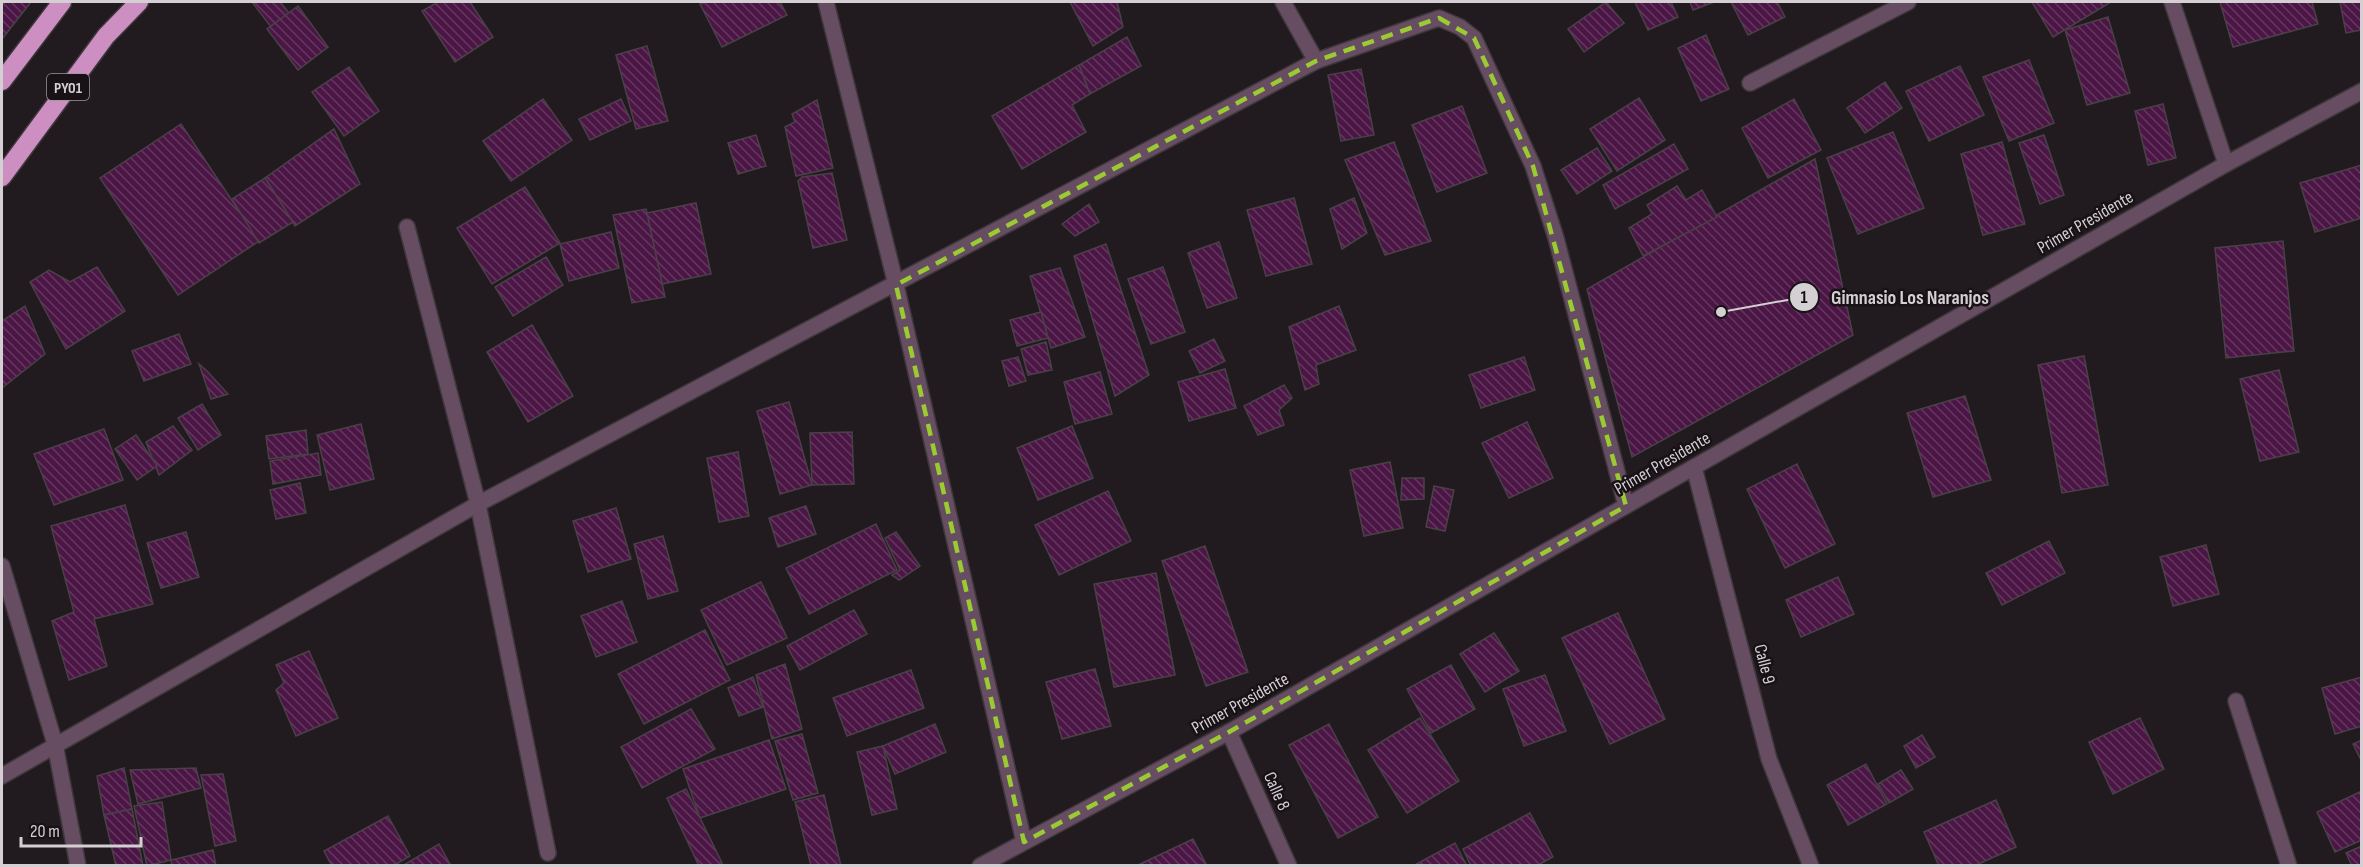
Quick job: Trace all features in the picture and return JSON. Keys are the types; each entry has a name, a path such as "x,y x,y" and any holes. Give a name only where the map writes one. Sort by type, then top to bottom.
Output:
{"highway":[{"path":"2,81 62,2"},
{"name":"PY01","path":"2,177 106,36 139,2"}],"street":[{"path":"826,2 896,285 1024,842"},
{"path":"1283,2 1316,61"},
{"path":"1750,83 1908,2"},
{"path":"2172,2 2226,164"},
{"path":"2,776 478,504 1316,61 1439,18 1460,27 1474,38 1533,166 1556,238 1626,506"},
{"name":"Primer Presidente","path":"980,866 1229,732 2226,164 2361,91"},
{"path":"407,227 478,504 548,853"},
{"name":"Calle 9","path":"1694,467 1769,759 1811,866"},
{"path":"2,566 55,744 78,866"},
{"path":"2236,701 2289,866"},
{"name":"Calle 8","path":"1229,732 1289,866"}],"highlighted area":[{"path":"1439,18 1474,38 1533,166 1626,506 1229,732 1024,842 896,285 1316,61"}],"building":[{"path":"2,2 31,2 2,39"},
{"path":"252,2 280,2 289,13 271,27"},
{"path":"438,2 470,2 493,37 455,62 422,11"},
{"path":"706,2 780,2 787,15 722,47 700,4"},
{"path":"1070,2 1117,2 1123,27 1093,46"},
{"path":"1606,2 1624,23 1584,52 1568,29"},
{"path":"1635,2 1671,2 1678,17 1648,30"},
{"path":"1690,2 1714,2 1693,10"},
{"path":"1731,2 1777,2 1785,17 1748,35"},
{"path":"2032,2 2111,2 2053,37"},
{"path":"2220,2 2312,2 2318,24 2233,47"},
{"path":"2340,2 2362,2 2362,30 2346,33"},
{"path":"298,6 328,47 298,70 267,29"},
{"path":"2108,17 2130,93 2087,105 2065,30"},
{"path":"1706,35 1729,89 1701,101 1678,48"},
{"path":"1127,37 1141,66 1090,94 1079,65"},
{"path":"647,46 668,121 636,129 616,55"},
{"path":"2029,60 2054,123 2009,141 1983,77"},
{"path":"1079,65 1090,94 1072,105 1086,132 1022,169 992,116"},
{"path":"1960,66 1984,115 1929,141 1906,91"},
{"path":"349,67 379,111 344,136 312,92"},
{"path":"1361,69 1374,135 1341,141 1328,75"},
{"path":"1885,82 1902,108 1865,133 1847,108"},
{"path":"1639,98 1665,140 1617,171 1590,129"},
{"path":"543,99 572,140 511,181 483,141"},
{"path":"621,99 631,121 590,140 579,119"},
{"path":"1794,99 1821,150 1768,178 1742,128"},
{"path":"817,100 833,168 796,176 785,127 795,122 792,114"},
{"path":"2163,104 2176,158 2148,165 2135,111"},
{"path":"1462,106 1487,173 1437,192 1412,125"},
{"path":"181,124 259,241 178,295 100,178"},
{"path":"334,129 360,184 295,226 265,178"},
{"path":"1893,132 1924,208 1858,234 1827,158"},
{"path":"756,135 766,166 738,174 728,143"},
{"path":"2044,135 2064,195 2040,204 2019,143"},
{"path":"1394,142 1431,241 1385,255 1345,160"},
{"path":"2002,142 2025,224 1983,235 1961,154"},
{"path":"1674,144 1688,169 1615,209 1603,185"},
{"path":"1597,148 1612,171 1577,194 1561,170"},
{"path":"1815,159 1853,335 1632,457 1587,289"},
{"path":"2362,165 2362,218 2315,232 2300,183"},
{"path":"832,173 847,240 813,248 798,181 802,177"},
{"path":"265,178 293,222 259,243 232,199"},
{"path":"1677,186 1686,200 1702,190 1717,217 1643,256 1629,228 1652,214 1647,205"},
{"path":"525,187 560,243 492,284 457,228"},
{"path":"1294,198 1312,264 1266,276 1247,210"},
{"path":"1354,198 1367,233 1342,249 1330,209"},
{"path":"696,203 711,274 662,284 647,213"},
{"path":"1089,204 1099,222 1075,236 1062,224"},
{"path":"646,209 665,297 632,303 613,215"},
{"path":"611,232 619,268 569,281 560,244"},
{"path":"2283,241 2294,351 2226,358 2215,248"},
{"path":"1219,242 1237,298 1207,308 1188,253"},
{"path":"1106,244 1149,375 1115,396 1074,256"},
{"path":"546,257 563,285 513,316 495,287"},
{"path":"97,267 125,311 66,349 30,282 49,270 70,282"},
{"path":"1163,267 1185,332 1151,344 1128,279"},
{"path":"1060,268 1085,337 1051,348 1030,276"},
{"path":"25,306 45,354 2,388 2,321"},
{"path":"1339,306 1356,350 1316,365 1319,384 1305,390 1289,327"},
{"path":"1041,312 1048,338 1017,346 1010,320"},
{"path":"532,325 573,396 528,422 487,352"},
{"path":"179,334 191,364 144,381 132,351"},
{"path":"1214,339 1225,361 1200,373 1189,351"},
{"path":"1046,342 1052,370 1028,375 1021,349"},
{"path":"2084,356 2108,485 2062,493 2038,365"},
{"path":"1018,357 1026,381 1009,386 1002,361"},
{"path":"1524,357 1535,390 1481,408 1469,375"},
{"path":"199,364 207,371 228,394 211,399"},
{"path":"1225,369 1236,408 1189,421 1178,382"},
{"path":"2279,370 2299,452 2260,461 2240,379"},
{"path":"1100,372 1112,414 1075,424 1064,382"},
{"path":"1284,385 1292,398 1279,410 1284,425 1258,435 1244,406"},
{"path":"1965,396 1991,480 1933,497 1907,413"},
{"path":"789,402 812,485 780,494 757,411"},
{"path":"202,404 221,435 198,450 178,418"},
{"path":"1527,422 1553,478 1509,498 1482,443"},
{"path":"361,424 374,479 330,490 317,435"},
{"path":"173,426 192,450 159,475 146,442"},
{"path":"1072,426 1093,478 1038,500 1017,448"},
{"path":"104,429 123,480 54,505 34,454"},
{"path":"306,430 308,454 269,459 266,436"},
{"path":"852,432 854,484 812,485 810,433"},
{"path":"136,435 157,466 137,480 115,449"},
{"path":"738,452 749,516 719,522 707,458"},
{"path":"318,453 321,475 273,484 270,461"},
{"path":"1390,462 1403,528 1364,536 1350,470"},
{"path":"1797,464 1835,544 1785,568 1747,489"},
{"path":"1402,478 1424,478 1424,499 1401,500"},
{"path":"300,483 306,513 276,519 270,490"},
{"path":"1434,486 1454,490 1445,531 1426,527"},
{"path":"1108,491 1131,541 1059,575 1035,525"},
{"path":"125,505 153,604 94,619 107,666 69,680 52,621 74,612 51,526"},
{"path":"806,506 816,534 778,547 769,518"},
{"path":"616,508 631,559 588,572 573,521"},
{"path":"876,524 897,570 809,614 786,568"},
{"path":"186,532 199,577 161,588 147,543"},
{"path":"896,532 920,566 899,580 892,575 900,570 885,538"},
{"path":"663,536 678,591 648,599 634,544"},
{"path":"2049,541 2065,573 2002,605 1986,573"},
{"path":"2206,545 2219,594 2173,606 2160,557"},
{"path":"1205,546 1248,672 1206,686 1162,561"},
{"path":"1156,573 1175,675 1114,687 1094,584"},
{"path":"1838,577 1854,614 1801,637 1786,600"},
{"path":"761,582 787,638 727,665 701,610"},
{"path":"622,601 637,642 596,657 581,616"},
{"path":"854,610 867,634 800,670 787,646"},
{"path":"1618,613 1665,719 1610,744 1562,638"},
{"path":"705,630 730,680 644,724 618,674"},
{"path":"1494,633 1519,671 1485,692 1460,654"},
{"path":"309,651 338,718 296,736 276,690 284,683 276,665"},
{"path":"785,664 802,729 772,739 756,675"},
{"path":"1451,665 1475,709 1431,733 1407,689"},
{"path":"1095,669 1111,726 1062,739 1046,682"},
{"path":"911,670 924,708 847,736 833,698"},
{"path":"1545,675 1566,731 1524,746 1503,689"},
{"path":"753,677 763,707 739,716 728,688"},
{"path":"2362,677 2362,726 2335,734 2322,688"},
{"path":"691,709 715,749 642,788 621,747"},
{"path":"1420,718 1459,781 1407,813 1368,750"},
{"path":"2140,718 2164,769 2113,794 2089,742"},
{"path":"935,724 946,752 895,774 883,746"},
{"path":"1329,724 1378,817 1338,838 1289,745"},
{"path":"802,734 818,793 793,800 775,741"},
{"path":"1922,735 1935,757 1916,768 1904,746"},
{"path":"769,740 786,789 700,818 683,769"},
{"path":"2362,740 2362,762 2353,744"},
{"path":"883,746 897,809 872,815 857,752"},
{"path":"1866,764 1887,804 1848,825 1827,785"},
{"path":"124,768 132,809 104,815 97,776"},
{"path":"196,768 201,788 138,804 130,770"},
{"path":"1901,770 1913,789 1889,803 1878,784"},
{"path":"223,774 236,841 215,846 201,775"},
{"path":"686,789 722,863 717,866 699,866 667,798"},
{"path":"2362,791 2362,840 2335,852 2317,812"},
{"path":"824,795 841,866 811,866 795,802"},
{"path":"1996,800 2016,847 1974,866 1939,866 1924,832"},
{"path":"162,802 171,860 147,866 134,806"},
{"path":"132,809 143,866 116,866 104,815"},
{"path":"1530,813 1553,857 1536,866 1471,866 1463,849"},
{"path":"388,816 410,856 393,866 332,866 324,851"},
{"path":"1193,839 1207,866 1138,865"},
{"path":"1455,843 1467,866 1413,866"},
{"path":"439,844 451,866 402,866"},
{"path":"2362,846 2362,866 2352,866 2346,853"},
{"path":"213,850 216,866 172,866 171,860"}],"place":[{"name":"Gimnasio Los Naranjos","path":"1721,312"}]}
